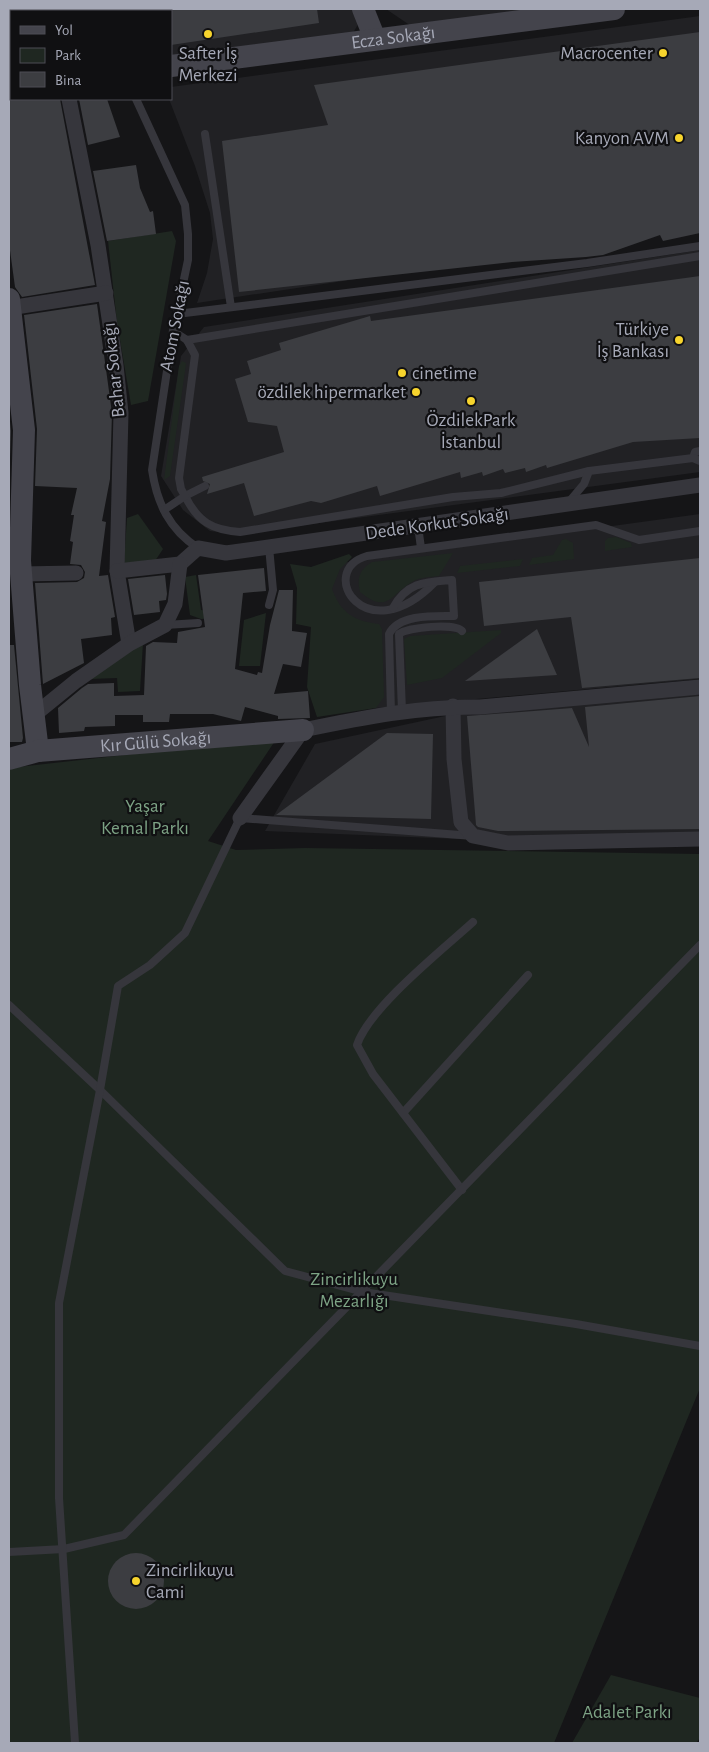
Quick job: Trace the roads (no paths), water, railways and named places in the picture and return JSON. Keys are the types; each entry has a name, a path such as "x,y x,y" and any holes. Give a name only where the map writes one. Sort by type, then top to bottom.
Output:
{"street":[{"path":"363,9 375,39"},
{"name":"Ecza Sokağı","path":"172,66 614,9"},
{"name":"Bahar Sokağı","path":"69,100 106,293 121,413 117,571 129,644"},
{"path":"38,751 33,716 21,574 24,430 9,305 106,293"},
{"name":"Dede Korkut Sokağı","path":"198,548 226,553 269,548 700,485"},
{"path":"117,571 180,564 198,548"},
{"path":"33,716 76,681 129,644 165,625 175,604 180,564"},
{"path":"21,574 76,573"},
{"path":"240,818 303,730 397,712 453,706 480,707 700,687"},
{"path":"453,706 454,760 461,822 473,836 508,843 700,839"},
{"name":"Kır Gülü Sokağı","path":"9,759 38,751 303,730"}],"lane":[{"name":"Atom Sokağı","path":"136,100 185,205 188,234 188,260 173,331 152,470 154,484 169,522 182,537 198,548"},
{"path":"205,134 231,307"},
{"path":"177,314 587,263 700,246"},
{"path":"187,340 700,256"},
{"path":"173,331 187,340 195,355 179,478 181,489 191,508 207,524 223,531 240,532 453,498 501,493 589,471 698,459 695,452 700,451"},
{"path":"565,506 584,484 589,471"},
{"path":"164,510 205,486"},
{"path":"397,712 389,634 391,629 398,624 414,619 454,616 452,580 422,582 402,594 392,608 382,612 373,611 362,607 351,598 346,576 349,568 359,558 596,525 639,540 700,531"},
{"path":"418,526 421,548"},
{"path":"269,548 273,590 269,605"},
{"path":"165,625 198,623"},
{"path":"397,712 399,634 405,629 435,627 457,627 462,631"},
{"path":"75,1743 64,1549 59,1498 59,1303 118,986 150,965 185,933 240,818 473,836"},
{"path":"462,1190 373,1074 357,1045 361,1032 410,978 473,922"},
{"path":"9,1552 64,1549 124,1535 700,945"},
{"path":"403,1113 528,975"},
{"path":"9,1006 100,1090 285,1271 363,1292 576,1324 700,1346"}],"place":[{"name":"Safter İş Merkezi","path":"208,34"},
{"name":"Macrocenter","path":"663,53"},
{"name":"Kanyon AVM","path":"679,138"},
{"name":"Türkiye İş Bankası","path":"679,340"},
{"name":"cinetime","path":"402,373"},
{"name":"özdilek hipermarket","path":"416,392"},
{"name":"ÖzdilekPark İstanbul","path":"471,401"},
{"name":"Zincirlikuyu Cami","path":"136,1581"}],"park label":[{"name":"Yaşar Kemal Parkı","path":"145,817"},
{"name":"Zincirlikuyu Mezarlığı","path":"354,1290"},
{"name":"Adalet Parkı","path":"627,1712"}]}
